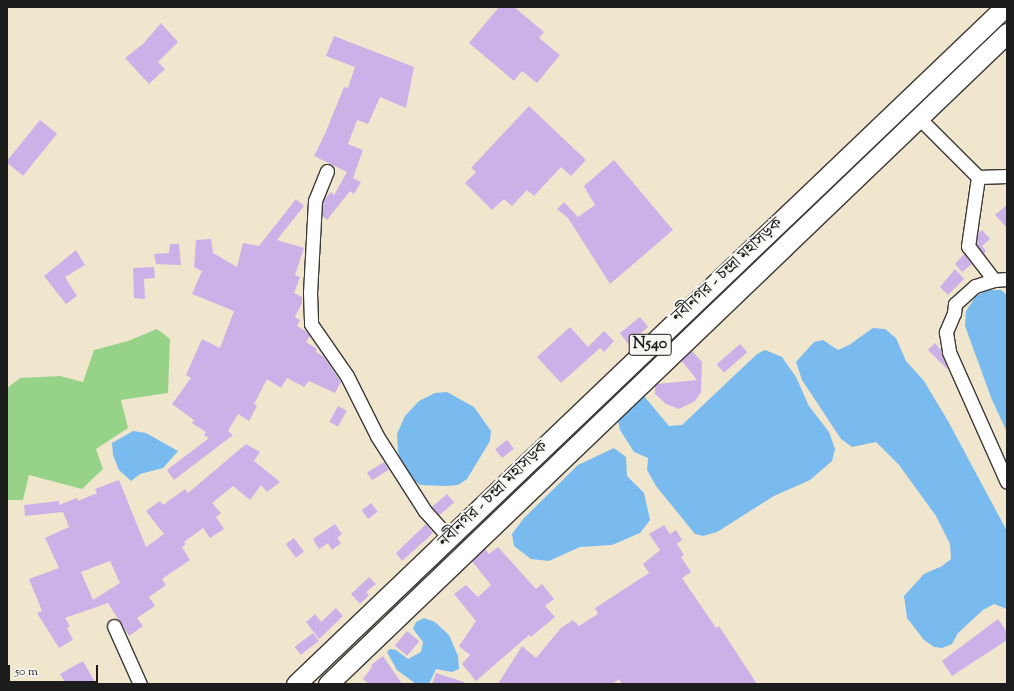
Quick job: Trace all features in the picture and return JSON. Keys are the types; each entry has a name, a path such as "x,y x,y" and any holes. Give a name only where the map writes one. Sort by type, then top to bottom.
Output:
{"highway":[{"name":"নবীনগর - চন্দ্রা মহাসড়ক","path":"296,684 1005,7"},
{"name":"নবীনগর - চন্দ্রা মহাসড়ক","path":"328,684 1007,33"},
{"path":"906,103 920,118"}],"street":[{"path":"920,118 978,177 1007,176"},
{"path":"327,171 314,201 310,292 311,324 347,376 377,436 425,511 449,538"},
{"path":"978,177 968,246 994,280"},
{"path":"1007,279 994,280 975,286 955,304 954,313 946,332 949,352 1007,482"},
{"path":"114,626 140,684"}],"green space":[{"path":"157,329 170,339 168,393 121,400 128,428 96,449 103,469 82,489 29,475 23,500 7,500 7,388 20,378 60,376 83,382 94,350 128,341"}],"water":[{"path":"988,290 1001,290 1007,295 1007,432 992,400 965,326 966,311 976,296"},
{"path":"873,328 885,329 896,338 906,361 924,381 948,421 1007,531 1007,609 994,604 983,610 958,633 952,644 942,648 934,647 924,640 907,618 904,596 924,574 942,566 951,559 950,544 936,516 899,465 876,442 852,447 841,439 802,380 796,362 814,342 823,340 838,350 849,345"},
{"path":"765,350 782,357 796,377 809,406 829,432 835,449 832,461 810,480 774,496 717,532 703,536 695,534 656,486 647,470 648,458 634,452 620,430 618,421 644,396 669,426 682,425 757,354"},
{"path":"447,392 474,407 491,431 490,441 467,479 458,485 420,485 410,477 402,464 398,452 397,434 405,416 419,401 435,393"},
{"path":"133,431 146,433 178,451 163,468 140,474 131,481 119,470 113,455 112,443"},
{"path":"614,448 626,457 627,476 644,493 650,520 640,533 612,545 580,547 549,561 531,559 514,546 512,534 524,518 578,465"},
{"path":"424,618 435,622 449,635 458,656 459,669 452,672 436,669 429,684 416,684 397,670 387,652 390,649 396,650 408,659 421,652 423,642 413,629 416,622"}],"building":[{"path":"499,7 514,7 544,32 539,38 560,55 537,83 522,71 514,81 469,43"},
{"path":"161,23 178,42 158,62 165,69 149,84 125,58 143,44"},
{"path":"334,36 414,67 406,108 380,97 368,124 357,120 348,144 363,150 353,178 361,182 354,194 350,191 327,220 322,215 323,201 331,192 334,195 347,172 314,156 325,134 344,87 348,88 355,67 326,56"},
{"path":"529,106 586,160 571,176 561,167 534,196 527,190 512,206 504,199 492,210 465,183 476,172 471,168"},
{"path":"40,120 57,134 23,176 7,163 7,161"},
{"path":"614,160 673,230 610,284 568,218 557,209 564,202 578,217 595,205 584,186"},
{"path":"296,199 304,206 277,240 304,248 295,275 300,277 294,293 302,297 302,303 295,317 300,320 297,326 307,332 310,336 306,342 317,349 316,352 324,357 341,382 335,393 309,381 304,387 287,378 281,388 267,379 254,404 257,406 249,421 238,414 228,431 233,435 174,480 167,470 209,438 204,435 206,432 192,423 194,420 172,404 191,378 186,375 202,339 220,348 234,311 192,294 202,271 194,267 196,240 211,239 213,253 237,267 243,243 259,246"},
{"path":"1007,205 1007,228 995,215"},
{"path":"982,230 990,239 982,246 986,251 984,254 976,244 978,234"},
{"path":"170,244 179,244 181,265 156,264 154,254 169,253"},
{"path":"76,250 85,265 65,277 77,296 66,304 44,276"},
{"path":"964,254 972,264 962,272 955,264"},
{"path":"154,267 155,278 144,279 145,299 134,298 133,268"},
{"path":"955,269 964,279 948,295 940,287"},
{"path":"640,317 648,327 628,343 620,333"},
{"path":"570,327 588,347 604,331 614,341 604,352 600,348 561,383 537,357"},
{"path":"935,343 941,350 948,370 928,350"},
{"path":"740,344 747,352 724,373 717,364"},
{"path":"692,351 702,362 701,392 695,401 679,409 666,404 655,394 655,386 657,384 697,380 681,360"},
{"path":"338,406 347,411 338,427 329,422"},
{"path":"507,440 514,449 502,458 495,449"},
{"path":"246,444 260,452 254,461 280,482 267,492 261,485 250,500 233,486 212,503 221,513 216,517 224,529 210,538 203,528 184,542 186,544 182,547 190,560 162,579 166,585 149,597 155,606 137,618 143,626 129,636 108,603 65,618 70,626 67,628 73,640 59,648 37,613 42,611 29,579 59,568 45,538 69,527 63,512 25,516 24,505 59,501 59,505 77,498 78,501 97,493 95,489 119,480 146,547 164,534 146,511 160,501 163,505 185,489 188,493","holes":["110,561 120,583 93,600 81,572"]},
{"path":"384,462 389,470 372,480 367,473"},
{"path":"447,494 454,502 439,515 432,507"},
{"path":"371,503 378,512 368,519 362,510"},
{"path":"335,524 342,534 337,538 341,543 332,550 328,543 319,549 313,539"},
{"path":"426,524 433,533 402,561 396,553"},
{"path":"664,525 670,534 676,530 682,540 677,544 684,555 681,557 691,572 682,578 716,628 719,626 757,684 622,684 619,679 612,684 498,684 522,646 536,658 561,628 573,620 579,626 598,614 595,608 649,573 643,564 660,550 649,534"},
{"path":"294,538 304,552 296,558 286,544"},
{"path":"498,547 536,589 542,584 554,599 545,606 555,617 531,637 529,635 476,681 462,664 470,655 459,646 476,621 454,594 466,585 478,597 491,585 472,561 485,549 489,554"},
{"path":"369,577 376,584 366,592 369,595 360,604 351,594"},
{"path":"336,608 343,616 319,639 306,622 315,614 321,622"},
{"path":"998,619 1007,632 1007,640 952,676 942,661"},
{"path":"407,631 419,641 407,656 395,646"},
{"path":"313,633 319,641 301,655 295,647"},
{"path":"383,656 402,684 369,684 363,679 372,667 371,665"},
{"path":"83,661 96,684 66,684 60,674"},
{"path":"436,673 464,682 464,684 432,684"}]}
